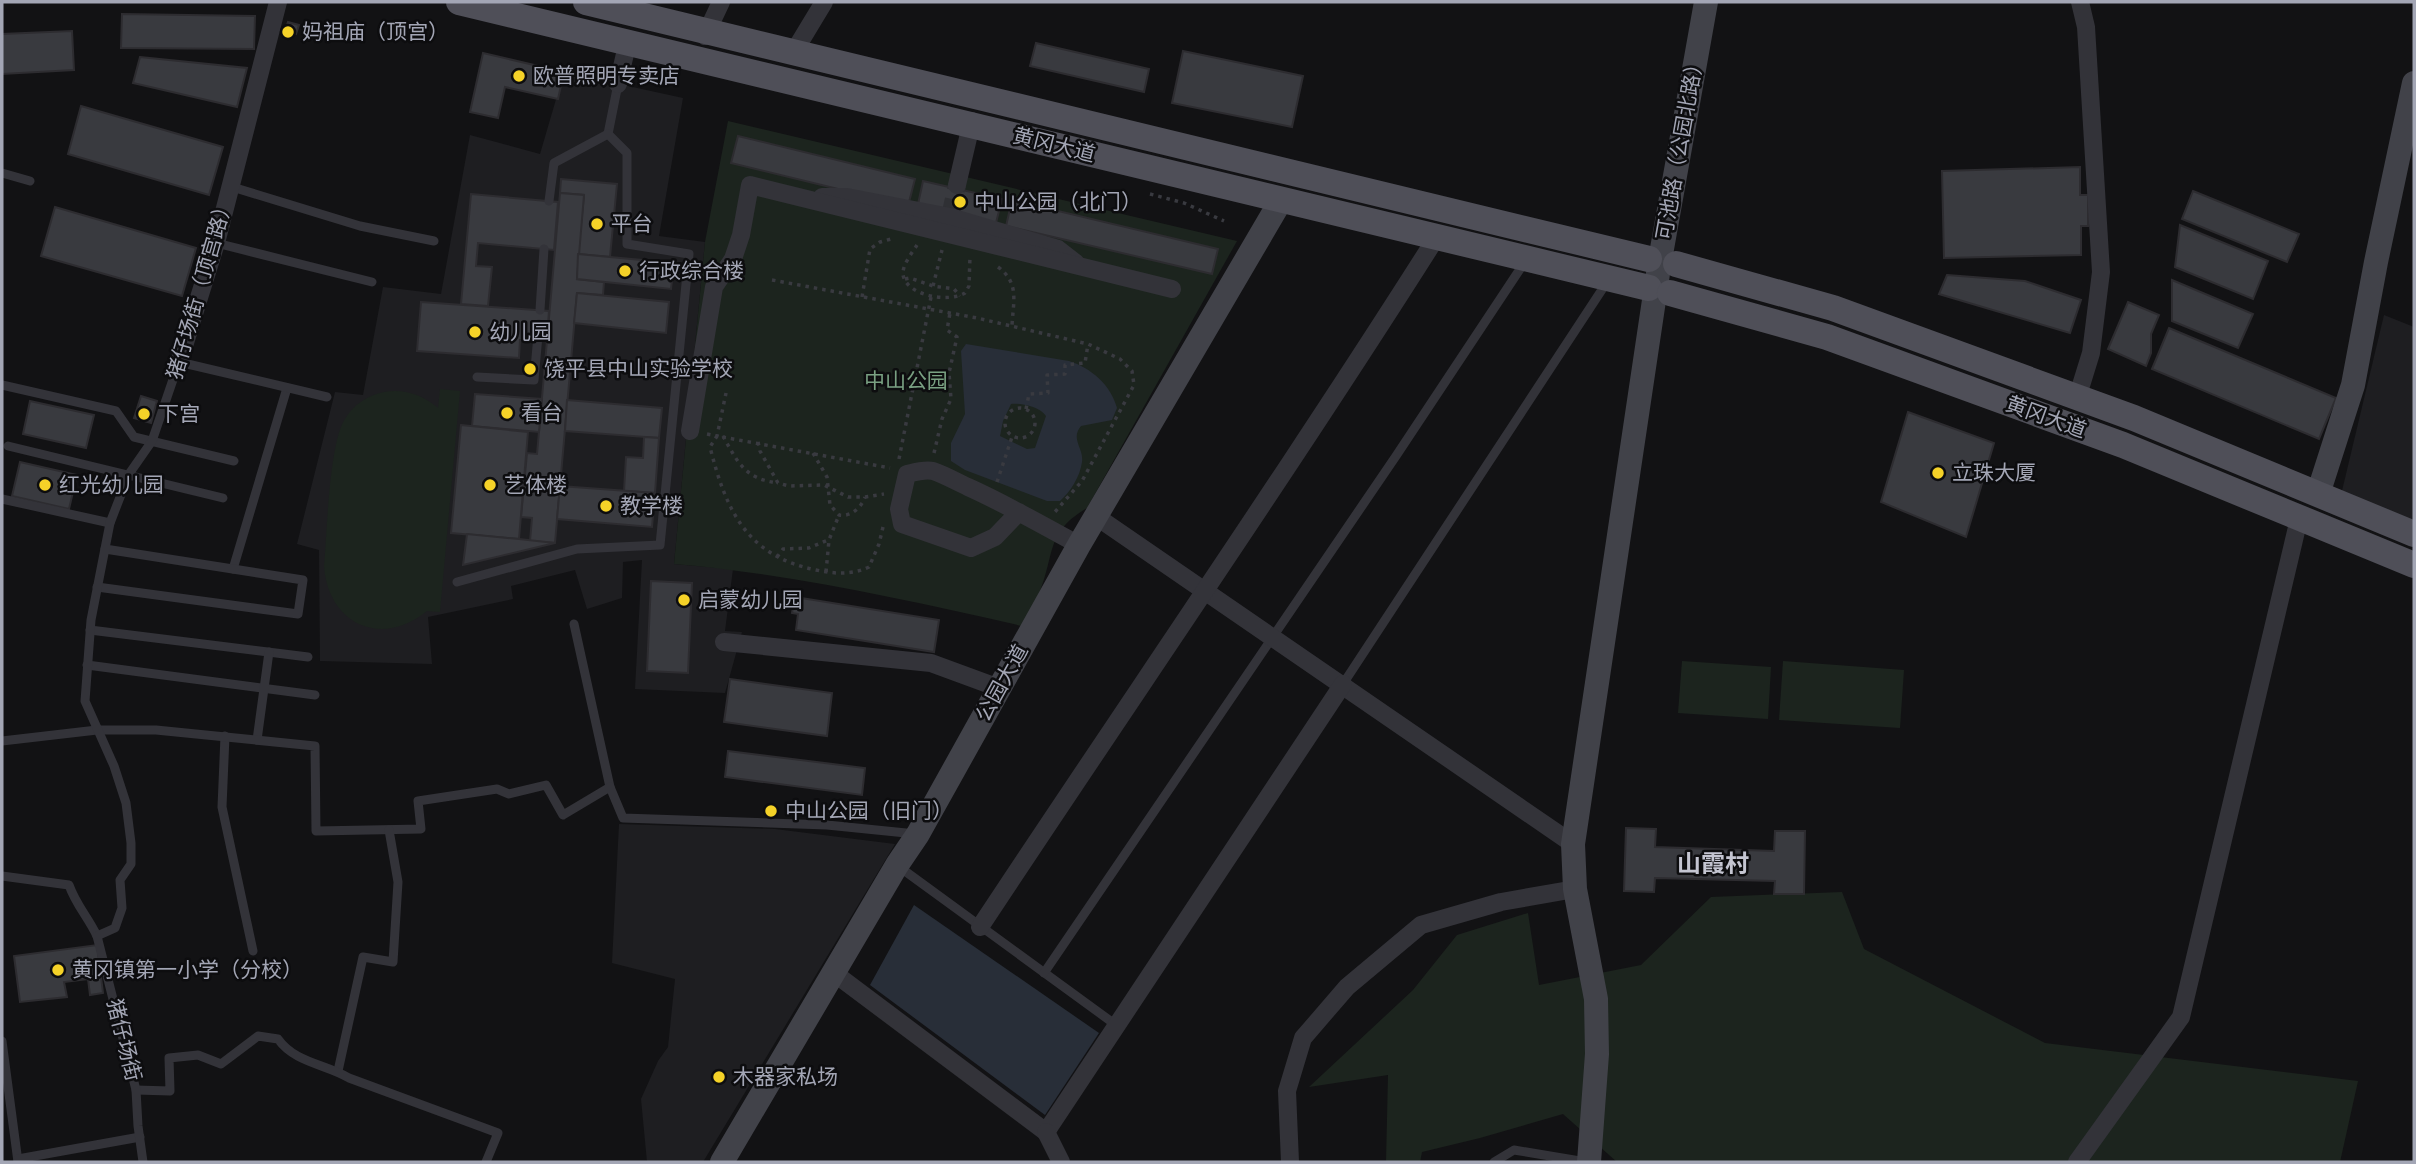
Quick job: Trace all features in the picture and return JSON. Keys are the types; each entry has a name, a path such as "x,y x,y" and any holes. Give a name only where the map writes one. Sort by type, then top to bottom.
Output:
{"main road":[{"name":"黄冈大道","path":"459,2 1654,290 1827,337 2123,445 2414,565"},
{"name":"黄冈大道","path":"586,2 1649,259"},
{"name":"可池路（公园北路）","path":"1654,290 1689,2"},
{"name":"可池路（公园北路）","path":"1654,290 1706,2"},
{"path":"2318,494 2353,385 2414,83"},
{"name":"公园大道","path":"722,1162 897,864 918,834 1079,545 1279,202"},
{"name":"黄冈大道","path":"1676,264 1833,308 2134,418 2414,534"},
{"path":"1589,1162 1597,1054 1596,999 1574,888 1573,844 1654,290"}],"street":[{"name":"猪仔场街（顶宫路）","path":"179,362 216,243 278,2"},
{"path":"705,36 721,2"},
{"path":"792,55 824,2"},
{"path":"2078,395 2091,353 2101,272 2086,27 2080,2"},
{"path":"618,84 628,41"},
{"path":"957,185 972,121"},
{"path":"690,431 714,287 733,259 741,235 750,185 1172,289"},
{"path":"797,197 847,197 950,217 1058,249 1084,269"},
{"path":"980,926 1330,405 1436,238"},
{"path":"1019,512 995,537 971,548 902,524 899,509 907,474 931,470 1019,512 1079,545"},
{"path":"1097,517 1573,844"},
{"path":"2077,1162 2181,1017 2298,523"},
{"path":"723,642 931,663 999,688"},
{"path":"1046,1132 1343,684"},
{"path":"1290,1162 1287,1091 1303,1038 1347,987 1422,925 1501,902 1574,888"},
{"path":"834,973 1046,1132 1061,1162"}],"lane":[{"path":"608,134 618,84"},
{"path":"549,201 554,163 608,134"},
{"path":"457,582 577,549 660,545 689,254 627,244 627,153 608,134"},
{"path":"2,173 30,181"},
{"path":"229,186 360,226 434,241"},
{"path":"216,243 372,282"},
{"path":"540,310 544,249"},
{"path":"1044,973 1527,259"},
{"path":"1343,684 1608,279"},
{"path":"477,377 534,380 539,324"},
{"path":"179,362 327,397"},
{"name":"猪仔场街（顶宫路）","path":"97,730 85,701 90,630 110,523 129,474 152,441 179,362"},
{"path":"2,385 116,411 134,437 234,461"},
{"path":"233,569 286,388"},
{"path":"8,446 223,498"},
{"path":"2,499 110,523"},
{"path":"97,587 298,614 303,580 105,549"},
{"path":"575,624 610,787 623,818 827,825 918,834"},
{"path":"90,630 308,657"},
{"path":"257,740 269,652"},
{"path":"88,666 315,695"},
{"path":"2,741 97,730 156,730 315,746 316,831 421,829 418,801 497,789 509,794 546,785 563,815 610,787"},
{"path":"97,730 114,766 126,803 131,843 131,864 120,880 122,908 115,928 97,936"},
{"path":"225,736 222,807 253,951"},
{"path":"338,1071 363,957 393,962 398,882 389,830"},
{"path":"897,864 1116,1025"},
{"name":"猪仔场街","path":"2,876 69,885 76,904 88,916 97,936 136,1090 143,1162"},
{"path":"136,1090 170,1091 169,1058 198,1055 221,1064 258,1036 278,1039 285,1049 313,1064 338,1071 349,1078 498,1133 486,1162"},
{"path":"2,1041 4,1077 18,1161 140,1137"},
{"path":"1494,1162 1514,1150 1526,1157 1589,1162"}],"path":[{"path":"933,286 945,235"},
{"path":"862,297 870,249 880,242"},
{"path":"918,243 904,267 903,275 908,285 931,297 960,296 965,293 969,286 970,255"},
{"path":"1008,274 1014,287 1012,326"},
{"path":"905,279 954,289 960,296"},
{"path":"772,280 1012,326 1088,345 1120,359 1132,371 1134,386 1082,481 1060,504 1045,526"},
{"path":"720,436 896,469 931,297"},
{"path":"931,470 938,434 951,399 949,373 957,338 947,330 950,313"},
{"path":"1026,408 1029,394 1048,393 1047,375 1065,374 1065,365 1085,363 1088,345"},
{"path":"726,393 720,436 710,447 727,502 736,521 749,537 777,557 800,567 826,572 856,573 869,567 879,544 884,522"},
{"path":"1016,408 1026,408 1033,415 1033,430 1022,438 1012,437 1004,424 1007,414 1016,408"},
{"path":"720,436 749,474 761,481 789,486 827,486 848,497 865,497 891,490 889,500"},
{"path":"994,490 1012,437"},
{"path":"758,442 760,451 778,483"},
{"path":"813,453 827,477 830,505 839,515"},
{"path":"839,515 852,513 860,507 865,497"},
{"path":"826,572 829,540 839,515"},
{"path":"777,557 783,549 809,548 829,540"}],"shaded area":[{"name":"饶平县中山实验学校","path":"564,72 683,98 659,236 705,242 674,564 733,569 725,631 742,632 725,693 635,689 642,560 623,562 622,598 587,609 575,570 511,586 513,599 428,617 432,664 320,661 319,550 297,544 335,392 363,395 383,287 441,294 470,135 540,154"},
{"path":"2384,315 2414,327 2414,524 2341,495"},
{"path":"966,344 1069,361 1099,378 1110,392 1117,408 1112,420 1081,426 1077,439 1082,457 1081,468 1074,484 1060,501 1047,501 965,470 951,461 951,443 965,414 961,351","holes":["1011,404 1035,408 1046,416 1035,448 1027,449 1000,436"]},
{"path":"619,824 775,829 895,844 703,1162 647,1162 641,1099 658,1061 668,1047 675,979 612,963"},
{"path":"914,905 1099,1033 1045,1115 870,985"}],"green space":[{"name":"中山公园","path":"728,121 1237,241 1087,508 1064,526 1058,535 1040,591 1022,626 805,581 674,564 705,242"},
{"path":"440,389 460,391 440,612 427,611 410,622 393,628 376,629 360,625 336,604 328,587 324,567 332,468 340,431 352,409 372,396 391,391 406,392 426,399 438,408"},
{"path":"1682,661 1771,667 1768,719 1678,713"},
{"path":"1783,661 1904,670 1900,728 1779,720"},
{"path":"1842,892 1864,949 2045,1043 2358,1081 2340,1162 1617,1162 1563,1114 1422,1152 1420,1162 1386,1162 1388,1075 1309,1087 1413,990 1457,935 1528,913 1539,985 1641,965 1711,897"}],"building":[{"path":"122,14 255,16 254,49 121,48"},
{"path":"288,22 299,25 296,34 285,31"},
{"path":"72,31 74,70 2,74 2,34"},
{"path":"1036,43 1149,69 1144,92 1030,66"},
{"path":"1183,51 1303,76 1292,127 1172,103"},
{"path":"483,53 564,72 558,99 505,87 498,118 470,112"},
{"path":"140,57 247,68 237,107 133,83"},
{"path":"81,106 223,147 209,195 68,154"},
{"path":"738,136 915,179 908,206 731,163"},
{"path":"2080,167 2080,195 2088,195 2088,226 2081,226 2081,255 1944,258 1942,171"},
{"name":"平台","path":"561,179 617,184 610,257 578,254 584,195 560,193"},
{"name":"中山公园（北门）","path":"923,181 1002,199 996,223 918,204"},
{"path":"2193,191 2299,234 2287,262 2182,219"},
{"path":"560,193 584,195 577,279 604,282 603,295 577,293 555,543 530,541 532,518 521,517 527,453 537,454"},
{"name":"幼儿园","path":"471,194 558,202 554,250 478,243 476,266 492,267 488,306 461,304"},
{"path":"1012,200 1218,249 1212,274 1006,226"},
{"path":"55,207 196,248 182,296 41,256"},
{"path":"2180,225 2268,261 2253,299 2175,267"},
{"name":"行政综合楼","path":"578,254 674,263 671,289 577,279"},
{"path":"1947,275 2025,281 2081,300 2070,333 1939,294"},
{"path":"2172,280 2253,314 2238,348 2172,321"},
{"path":"577,293 669,302 666,333 574,323"},
{"name":"幼儿园","path":"421,302 549,311 548,325 532,324 530,340 520,340 519,358 417,351"},
{"path":"2128,302 2159,315 2151,334 2151,353 2146,366 2108,349"},
{"path":"2169,328 2336,398 2319,439 2152,369"},
{"name":"看台","path":"475,394 542,399 539,432 472,426"},
{"path":"141,396 157,401 151,423 134,418"},
{"name":"教学楼","path":"567,400 662,408 659,438 565,431"},
{"path":"30,401 94,415 86,448 23,434"},
{"name":"立珠大厦","path":"1908,412 1994,443 1966,537 1881,502"},
{"name":"艺体楼","path":"461,425 528,432 519,539 451,533"},
{"path":"644,437 659,438 655,493 624,491 626,457 643,458"},
{"name":"红光幼儿园","path":"20,462 77,475 69,509 12,496"},
{"name":"教学楼","path":"560,486 655,493 652,527 557,519"},
{"path":"467,534 519,539 555,543 463,565"},
{"path":"651,581 692,583 688,673 647,671"},
{"path":"795,597 939,620 934,652 796,630 798,614 792,613"},
{"path":"730,679 832,693 827,736 724,722"},
{"path":"728,751 865,768 862,795 725,777"},
{"path":"1626,828 1656,829 1655,847 1774,851 1775,831 1805,831 1804,894 1774,894 1775,881 1655,878 1654,892 1624,891"},
{"name":"黄冈镇第一小学（分校）","path":"97,945 103,993 90,995 88,979 64,982 67,997 20,1002 14,956"}],"tunnel":[{"path":"950,217 957,185"}],"place":[{"name":"妈祖庙（顶宫）","path":"288,32"},
{"name":"欧普照明专卖店","path":"519,76"},
{"name":"中山公园（北门）","path":"960,202"},
{"name":"平台","path":"597,224"},
{"name":"行政综合楼","path":"625,271"},
{"name":"幼儿园","path":"475,332"},
{"name":"饶平县中山实验学校","path":"530,369"},
{"name":"看台","path":"507,413"},
{"name":"下宫","path":"144,414"},
{"name":"立珠大厦","path":"1938,473"},
{"name":"红光幼儿园","path":"45,485"},
{"name":"艺体楼","path":"490,485"},
{"name":"教学楼","path":"606,506"},
{"name":"启蒙幼儿园","path":"684,600"},
{"name":"中山公园（旧门）","path":"771,811"},
{"name":"黄冈镇第一小学（分校）","path":"58,970"},
{"name":"木器家私场","path":"719,1077"}],"district":[{"name":"山霞村","path":"1713,864"}]}
